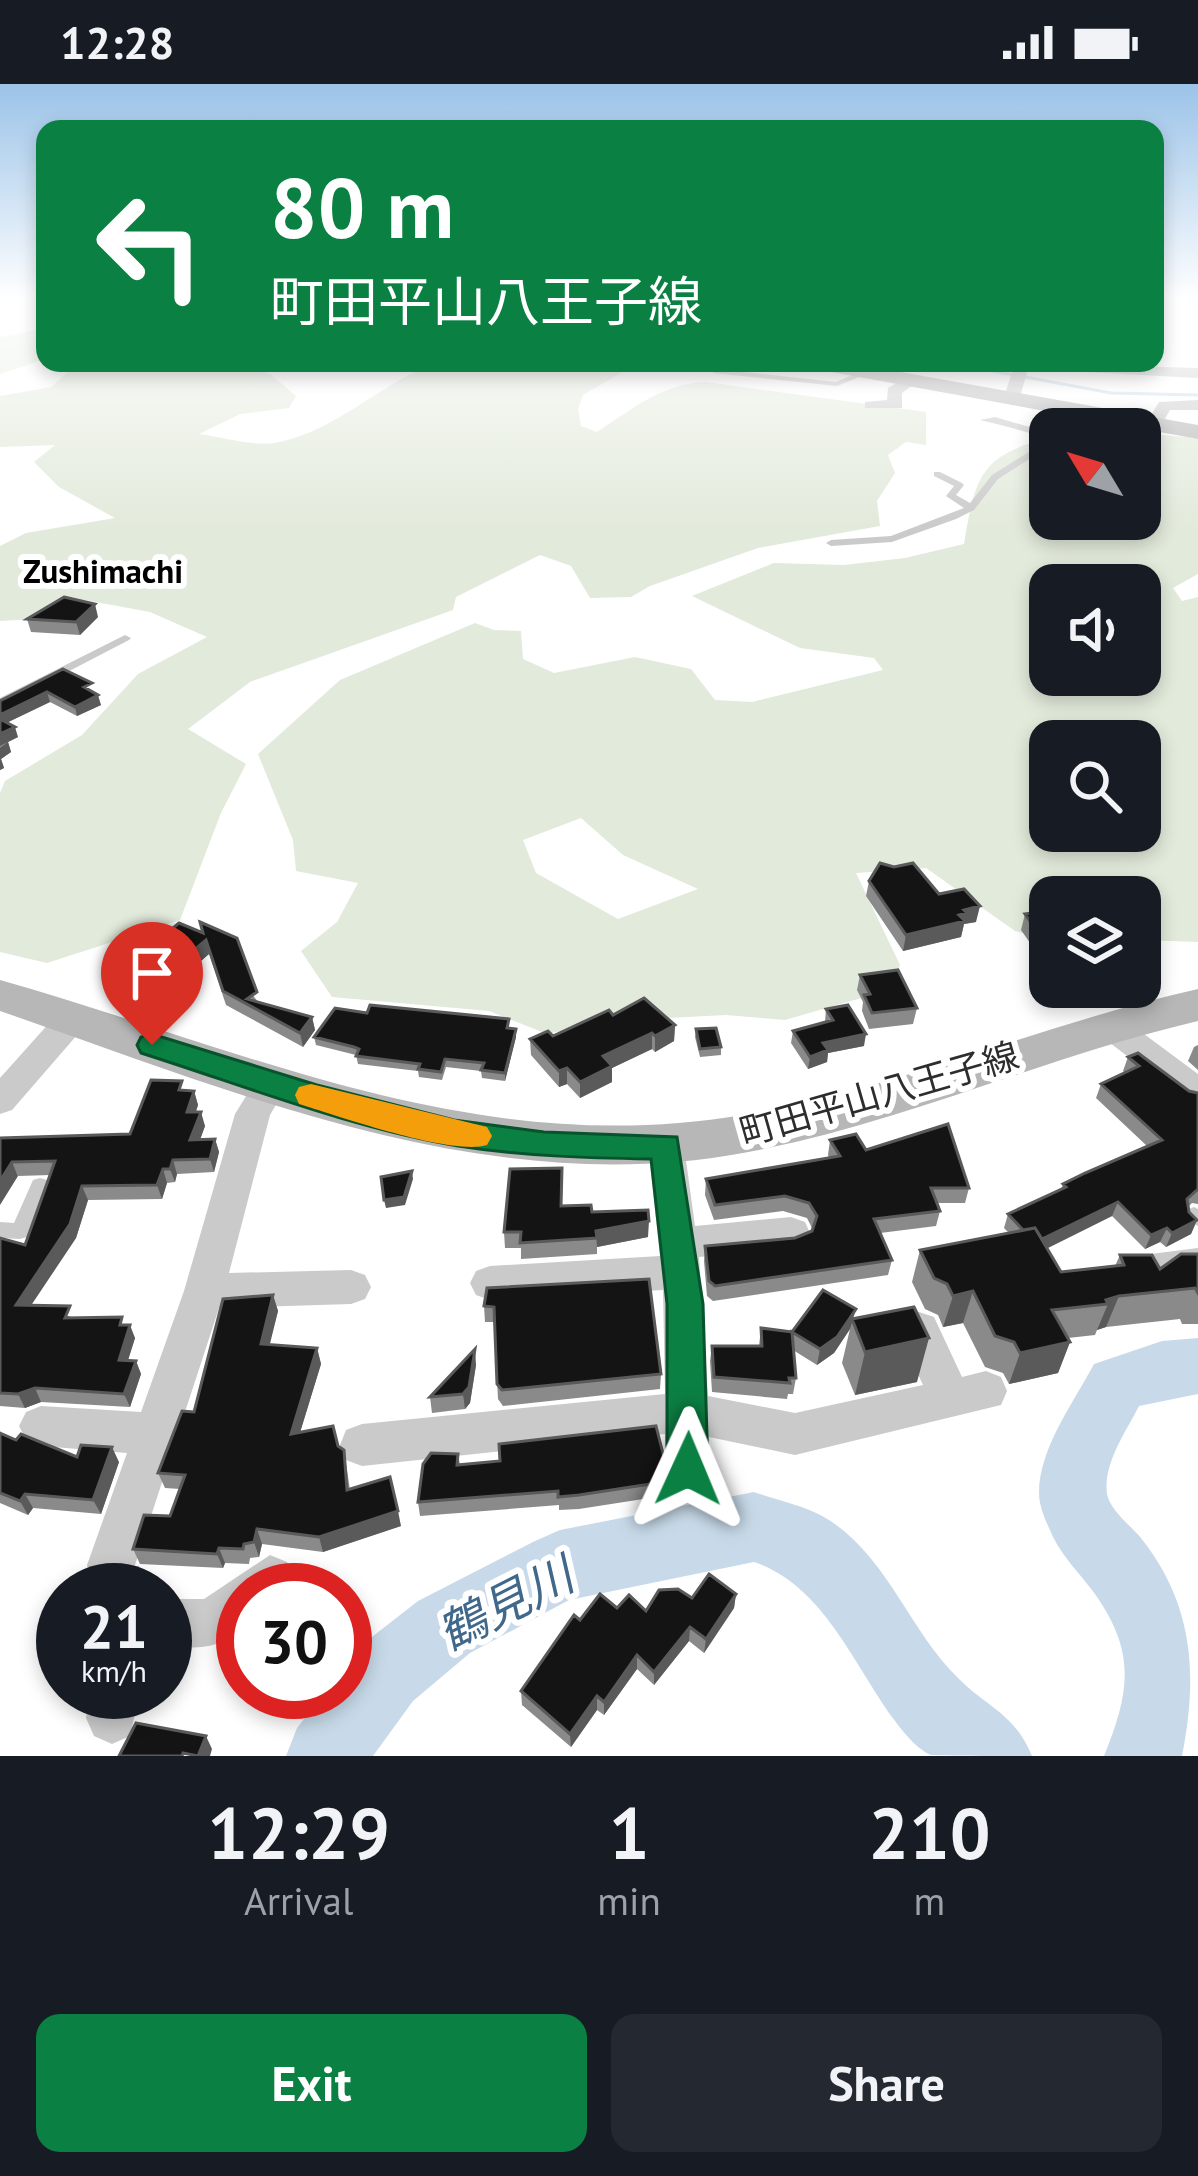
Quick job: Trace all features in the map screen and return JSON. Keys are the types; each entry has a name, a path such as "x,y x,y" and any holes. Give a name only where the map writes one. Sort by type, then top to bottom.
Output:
{"main road":[{"path":"882,376 910,381 1018,377 1078,408"},
{"path":"1161,426 1198,433"},
{"name":"町田平山八王子線","path":"0,995 271,1084 454,1133 544,1144 666,1146 826,1114 1109,1025 1198,1005"}],"street":[{"path":"1018,377 1062,376"},
{"path":"871,405 896,405 895,392 910,381"},
{"path":"1161,412 1165,405 1198,406"},
{"path":"0,1101 72,1019"},
{"path":"1109,1025 1198,1092"},
{"path":"111,1563 204,1291 253,1114 271,1084"},
{"path":"666,1146 680,1258 688,1469"},
{"path":"490,1283 680,1258 791,1233"},
{"path":"204,1291 351,1287"},
{"path":"362,1444 688,1412 795,1433 968,1395 919,1330"},
{"path":"41,1426 156,1434"}],"lane":[{"path":"763,376 837,384 857,376"},
{"path":"984,420 995,419 1029,431"},
{"path":"831,543 892,539 942,523 971,508 995,477 1029,454"},
{"path":"937,474 959,484 951,496 971,508"},
{"path":"932,509 928,519 942,523"},
{"path":"0,703 124,638"},
{"path":"0,1230 20,1231 40,1185"},
{"path":"1111,1267 1198,1256"}],"green space":[{"path":"63,376 272,376 296,396 289,408 240,414 199,434 274,443 330,422 407,376 616,376 583,395 578,409 581,426 597,432 662,392 706,382 926,412 926,445 906,442 888,455 895,473 877,501 880,526 758,548 631,597 590,598 571,566 540,555 456,597 453,610 250,682 188,729 246,764 221,813 180,920 47,963 0,952 0,793 5,781 82,735 138,674 207,637 150,612 85,600 50,618 0,621 0,546 26,533 115,518 59,487 34,462 55,445 0,447 0,396 51,387"},
{"path":"1161,435 1198,438 1198,574 1173,588 1182,601 1198,597 1198,942 1161,941 1161,876 1029,876 1029,935 1015,931 926,868 856,873 900,965 889,990 785,1020 726,1015 610,1021 547,1034 489,1011 332,997 301,951 337,922 358,883 296,871 293,840 258,754 340,680 475,623 494,630 521,631 523,659 554,673 635,657 691,669 715,700 752,702 883,670 874,658 800,648 692,596 774,563 844,565 905,558 964,544 972,502 985,472 995,461 1027,444 1029,540 1161,540","holes":["581,818 623,855 698,889 618,919 536,873 523,840"]}],"building":[{"path":"64,597 95,604 76,622 27,619"},
{"path":"63,669 92,683 84,687 98,695 75,707 47,692 0,715 0,701"},
{"path":"0,719 15,727 0,734"},
{"path":"880,863 894,867 913,863 939,894 964,889 980,906 964,910 967,913 959,915 965,921 906,935 869,881"},
{"path":"200,922 237,938 257,992 247,999 312,1017 300,1033 223,991 206,940 170,970 138,957 179,923 203,933"},
{"path":"898,970 917,1008 872,1013 864,995 870,994 860,975"},
{"path":"644,998 675,1025 603,1056 612,1066 580,1082 567,1068 559,1071 530,1039 548,1031 553,1036 609,1010 613,1015"},
{"path":"370,1005 509,1019 507,1028 516,1029 505,1073 481,1070 484,1063 445,1059 441,1072 418,1069 420,1064 356,1056 359,1049 314,1037 335,1008 367,1013"},
{"path":"848,1005 866,1034 823,1043 828,1050 810,1057 793,1031 833,1020 826,1009"},
{"path":"716,1028 721,1047 700,1049 696,1029"},
{"path":"1138,1053 1198,1093 1198,1189 1187,1199 1189,1212 1197,1220 1172,1233 1167,1228 1151,1235 1118,1202 1042,1239 1035,1228 1023,1230 1008,1214 1085,1173 1162,1140 1101,1084 1139,1066 1128,1057"},
{"path":"151,1080 182,1081 179,1090 194,1091 187,1112 201,1112 190,1140 215,1139 210,1159 173,1160 157,1185 82,1186 70,1224 16,1305 70,1306 65,1318 122,1317 120,1325 130,1325 119,1360 136,1361 124,1394 35,1388 0,1393 0,1238 25,1245 55,1161 12,1162 0,1181 0,1138 130,1134"},
{"path":"948,1124 969,1188 931,1188 940,1211 874,1219 892,1260 715,1286 709,1281 705,1246 795,1238 812,1231 817,1216 809,1203 785,1196 715,1205 706,1179 840,1156 830,1140 856,1134 866,1150"},
{"path":"562,1168 561,1206 591,1205 592,1212 648,1210 649,1221 596,1231 597,1238 520,1243 521,1232 504,1232 510,1169"},
{"path":"412,1171 404,1197 384,1200 381,1177"},
{"path":"1035,1228 1061,1272 1124,1265 1120,1255 1152,1255 1160,1269 1181,1254 1198,1254 1198,1293 1195,1288 1119,1296 1106,1300 1108,1304 1052,1310 1070,1342 1020,1353 1014,1342 995,1336 973,1291 953,1296 947,1284 934,1278 920,1250"},
{"path":"649,1279 661,1374 502,1390 497,1384 494,1307 484,1306 487,1288"},
{"path":"823,1290 856,1309 837,1337 820,1349 792,1332"},
{"path":"273,1295 261,1344 317,1348 291,1434 333,1426 338,1446 344,1450 347,1490 390,1477 398,1511 319,1537 257,1529 254,1542 244,1544 243,1549 219,1548 217,1554 133,1549 144,1515 170,1516 185,1475 158,1473 182,1411 194,1412 223,1299"},
{"path":"914,1307 929,1338 865,1352 852,1319"},
{"path":"761,1328 792,1332 796,1378 789,1378 790,1383 714,1377 712,1346 762,1346"},
{"path":"475,1349 469,1387 463,1394 430,1397"},
{"path":"656,1426 670,1481 558,1497 558,1491 418,1502 423,1464 431,1453 458,1454 457,1465 500,1461 499,1444"},
{"path":"0,1433 16,1440 21,1434 77,1457 81,1445 112,1447 93,1500 25,1494 20,1501 0,1493"},
{"path":"709,1574 736,1594 706,1639 690,1627 654,1672 637,1655 604,1702 597,1696 570,1734 521,1691 574,1615 580,1620 600,1594 617,1608 629,1595 646,1611 659,1590 678,1589 692,1598"},
{"path":"136,1723 206,1736 198,1756 119,1756"}],"waterway":[{"path":"1020,376 1111,393 1198,395"},
{"name":"鶴見川","path":"1143,1756 1161,1701 1162,1653 1146,1608 1078,1513 1075,1476 1117,1385 1162,1370 1198,1366"},
{"name":"鶴見川","path":"325,1756 386,1674 444,1627 560,1566 754,1527 800,1542 847,1583 880,1638 930,1705 993,1756"}],"slow traffic":[{"path":"311,1095 407,1123 476,1136"}],"district":[{"name":"Zushimachi","path":"103,570"}],"route":[{"path":"152,1045 271,1084 454,1133 544,1144 666,1146 685,1304 688,1469"}]}
